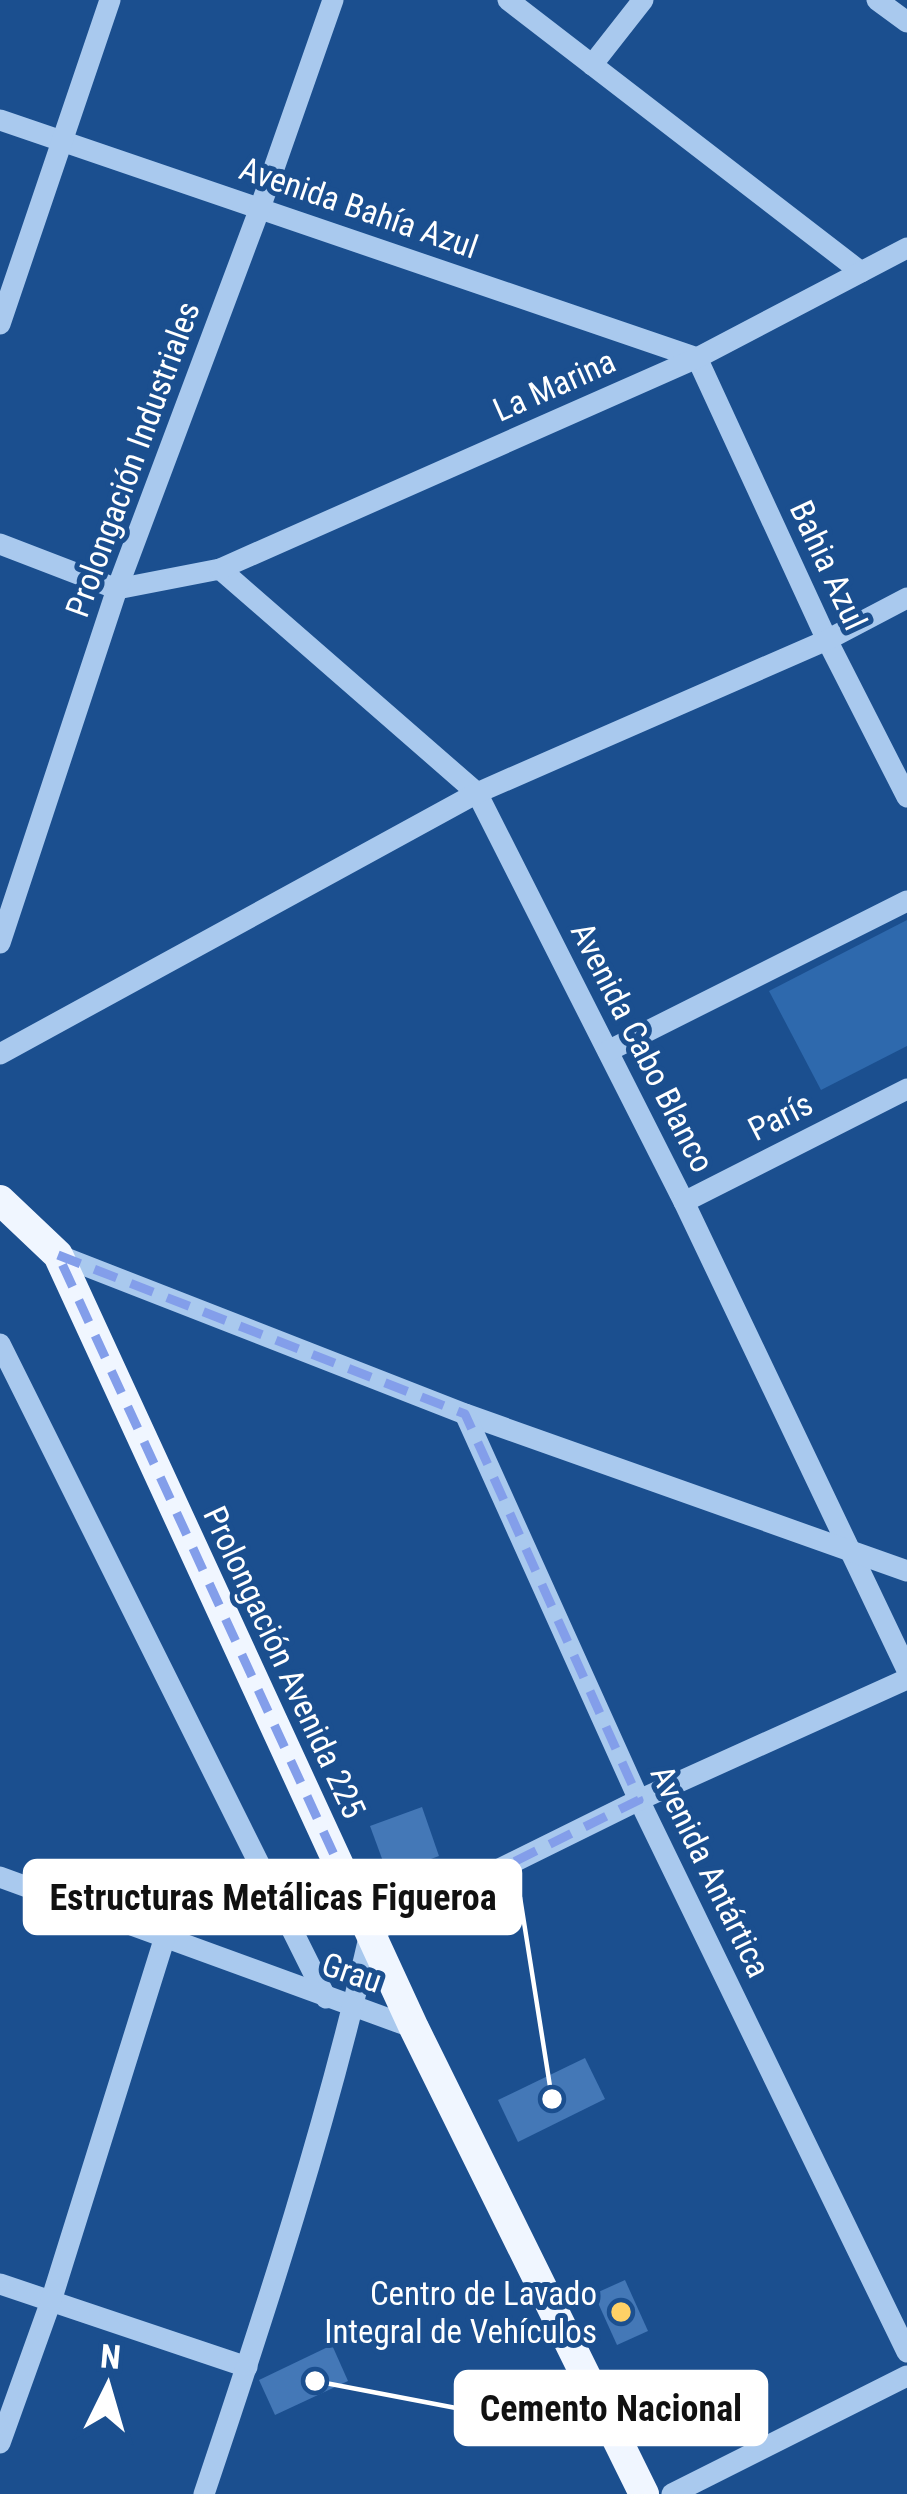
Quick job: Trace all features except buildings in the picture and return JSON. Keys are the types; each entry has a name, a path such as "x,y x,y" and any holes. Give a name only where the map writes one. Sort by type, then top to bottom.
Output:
{"main road":[{"name":"Prolongación Avenida 225","path":"0,1200 58,1255 414,2028 644,2494"}],"street":[{"path":"0,324 110,0"},
{"name":"Prolongación Industriales","path":"0,943 117,589 260,208 332,0"},
{"path":"508,0 861,272"},
{"path":"592,65 643,0"},
{"path":"877,0 907,22"},
{"name":"Avenida Bahía Azul","path":"0,120 697,358"},
{"name":"La Marina","path":"220,569 697,358 907,248"},
{"name":"Bahia Azul","path":"697,358 826,640 907,797"},
{"path":"0,544 117,589 220,569"},
{"name":"Avenida Cabo Blanco","path":"220,569 477,793 684,1202 907,1675"},
{"path":"0,1054 477,793 826,640 907,598"},
{"path":"608,1051 907,901"},
{"name":"París","path":"684,1202 907,1089"},
{"path":"58,1255 465,1414 907,1571"},
{"path":"0,1344 326,1998"},
{"name":"Avenida Antártica","path":"465,1414 639,1800 907,2352"},
{"path":"204,2494 247,2367 353,2008 370,1933 907,1675"},
{"name":"Grau","path":"0,1877 414,2028"},
{"path":"0,2443 51,2301 164,1940"},
{"path":"0,2284 247,2367"},
{"path":"672,2494 907,2376"}],"highlighted area":[{"path":"58,1255 465,1414 639,1800 370,1933"}],"shaded area":[{"path":"907,920 907,1046 821,1090 769,991"}],"place":[{"name":"Estructuras Metálicas Figueroa","path":"552,2099"},
{"name":"Centro de Lavado Integral de Vehículos","path":"621,2312"},
{"name":"Cemento Nacional","path":"315,2381"}]}
